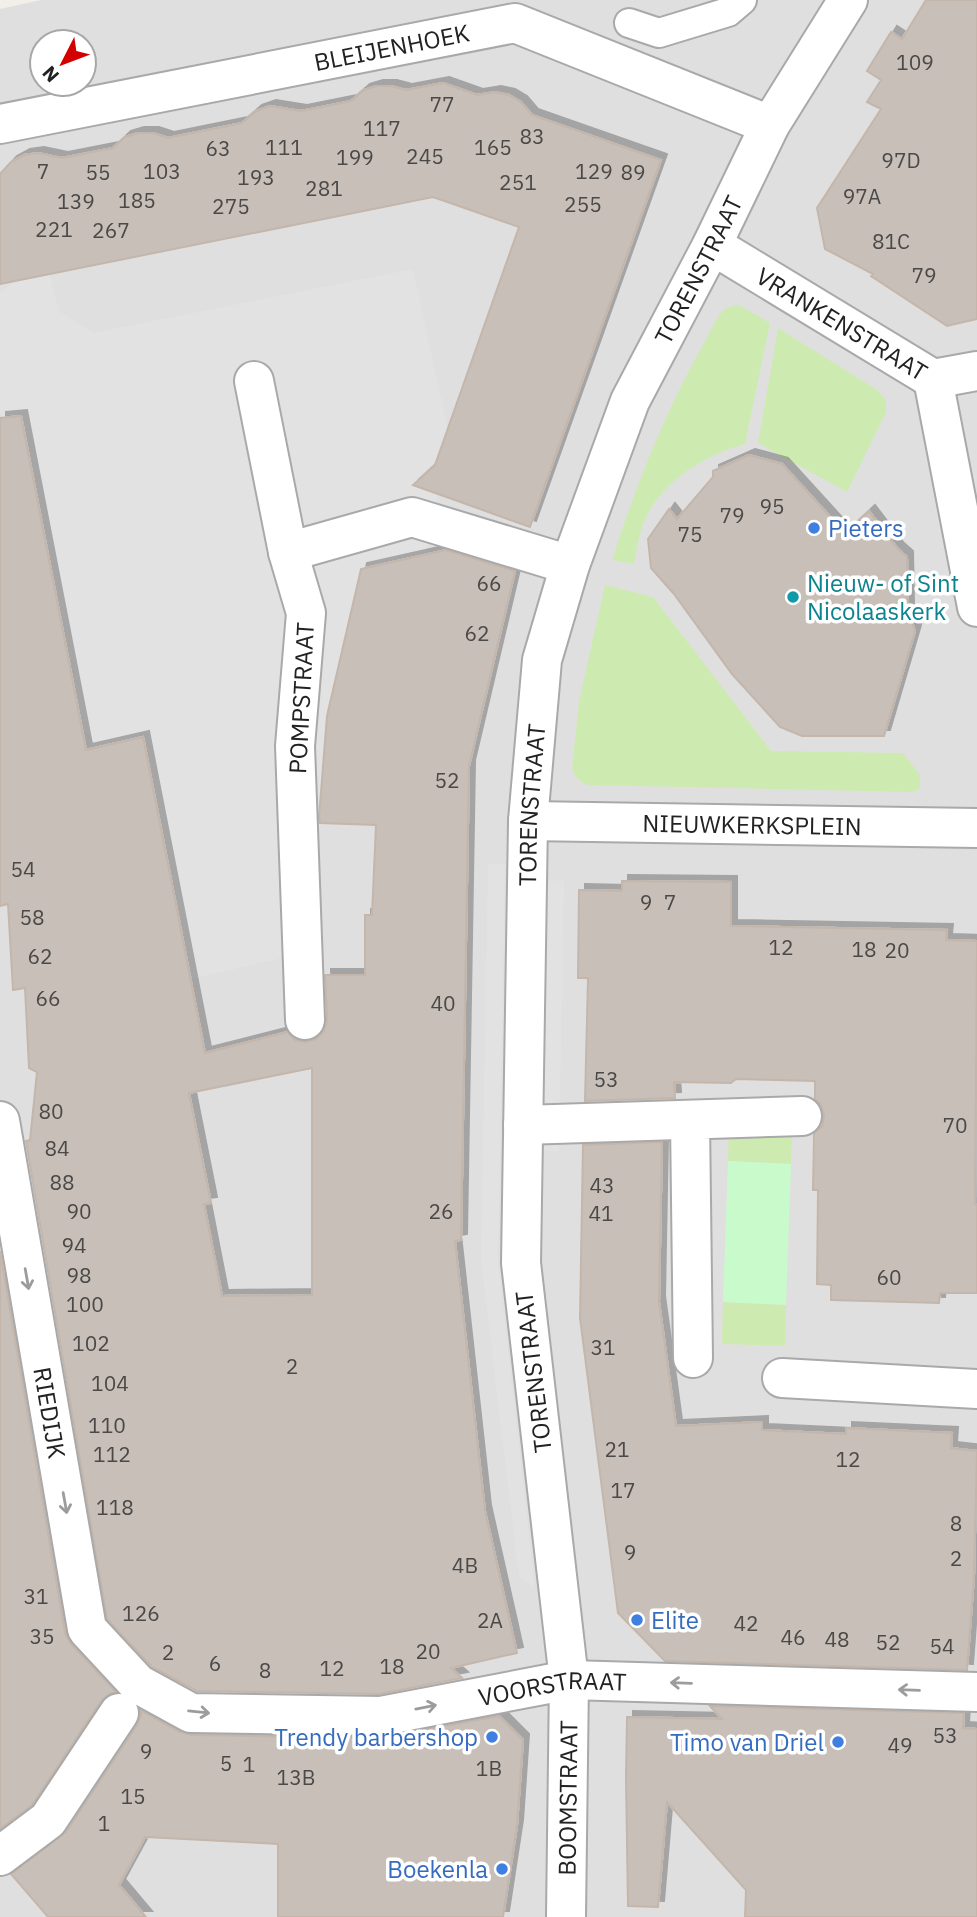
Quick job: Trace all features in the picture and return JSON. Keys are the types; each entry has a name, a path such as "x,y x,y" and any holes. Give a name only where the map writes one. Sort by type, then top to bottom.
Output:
{"street":[{"name":"TORENSTRAAT","path":"569,1680 521,1262 528,821 542,660 570,565 630,401 712,245 770,125 848,0"},
{"name":"BLEIJENHOEK","path":"0,124 515,23 770,125"},
{"name":"VRANKENSTRAAT","path":"712,245 933,379 977,372"},
{"path":"933,379 977,607"},
{"name":"POMPSTRAAT","path":"254,381 288,552 306,613 295,746 304,1020"},
{"path":"288,552 412,517 570,565"},
{"name":"NIEUWKERKSPLEIN","path":"528,821 977,828"},
{"path":"523,1125 802,1116"},
{"path":"690,1120 693,1358"},
{"name":"RIEDIJK","path":"0,1121 8,1213 87,1629 129,1699"},
{"path":"782,1378 977,1388"},
{"name":"VOORSTRAAT","path":"129,1699 191,1713 381,1716 569,1680 977,1692"},
{"name":"BOOMSTRAAT","path":"566,1917 569,1680"},
{"path":"0,1856 48,1820 129,1699"}],"lane":[{"path":"629,23 659,33 728,12 742,0"}],"shaded area":[{"path":"41,0 977,0 977,1917 0,1917 0,9"},
{"path":"31,269 49,273 59,311 93,333 413,269 448,431 432,473 426,473 421,479 438,494 426,552 362,569 355,594 326,723 313,951 190,979 147,759 83,755 83,750 89,747 92,741 89,734 83,732 27,450 0,413 0,293"},
{"path":"488,864 505,864 498,1261 535,1588 519,1577 481,1261"},
{"path":"548,880 564,881 559,1151 543,1150"}],"green space":[{"path":"736,305 770,323 745,444 698,464 670,485 649,511 638,541 634,564 612,560 640,480 674,401 718,317 726,309"},
{"path":"778,328 877,390 886,400 886,412 847,492 758,443"},
{"path":"605,585 653,597 771,751 903,753 920,775 920,787 910,792 583,783 572,768 579,701"},
{"path":"729,1127 792,1130 791,1164 728,1161"},
{"path":"728,1161 791,1164 786,1305 723,1302"},
{"path":"723,1302 786,1305 785,1346 722,1344"}],"building":[{"path":"926,0 977,0 977,319 947,326 871,276 873,274 825,249 817,208 881,109 867,102 881,80 867,71 891,32 902,39"},
{"path":"443,83 477,95 495,92 509,95 521,102 532,115 661,160 530,527 413,485 435,465 519,227 433,197 0,284 0,174 11,162 24,155 38,153 62,158 113,148 125,137 138,133 153,133 168,138 242,123 256,111 270,106 301,111 351,101 364,90 377,86 406,90"},
{"path":"21,416 86,750 143,737 205,1053 287,1032 295,1040 305,1042 316,1039 324,1031 327,1020 325,975 365,975 365,915 372,915 376,825 320,823 319,817 327,716 361,569 446,550 515,571 469,766 461,1240 455,1241 485,1511 517,1653 451,1668 462,1678 379,1694 197,1691 152,1667 107,1619 26,1141 30,1140 37,1072 29,1068 25,988 13,990 8,904 0,906 0,418","holes":["312,1068 312,1295 222,1296 204,1204 211,1203 189,1093"]},
{"name":"Nieuw- of Sint Nicolaaskerk","path":"749,455 782,464 845,533 869,511 907,557 908,611 915,631 884,736 802,736 780,727 732,674 674,594 651,568 648,539 669,509 677,519 713,477 713,471"},
{"path":"622,881 731,882 731,926 947,930 946,940 977,941 977,1293 940,1293 939,1303 831,1300 831,1285 817,1284 818,1190 813,1190 814,1134 822,1126 824,1116 821,1105 815,1099 815,1081 736,1079 731,1083 674,1082 675,1098 585,1101 588,978 578,978 579,890 622,891"},
{"path":"662,1142 659,1302 676,1426 762,1422 762,1430 846,1434 846,1428 952,1433 951,1448 977,1451 974,1576 967,1670 665,1661 618,1613 580,1318 583,1145"},
{"path":"0,1251 65,1633 71,1644 116,1692 101,1701 32,1805 0,1829"},
{"path":"710,1706 964,1713 963,1728 977,1729 977,1917 745,1917 746,1890 667,1802 658,1907 628,1906 627,1717 722,1719"},
{"path":"140,1710 180,1732 191,1735 381,1738 499,1716 523,1740 517,1826 503,1917 278,1917 278,1844 145,1837 119,1885 146,1917 48,1917 11,1874 66,1832 137,1725"}],"place":[{"name":"Pieters","path":"814,528"},
{"name":"Nieuw- of Sint Nicolaaskerk","path":"793,597"},
{"name":"Elite","path":"637,1620"},
{"name":"Trendy barbershop","path":"492,1737"},
{"name":"Timo van Driel","path":"838,1742"},
{"name":"Boekenla","path":"502,1869"}]}
